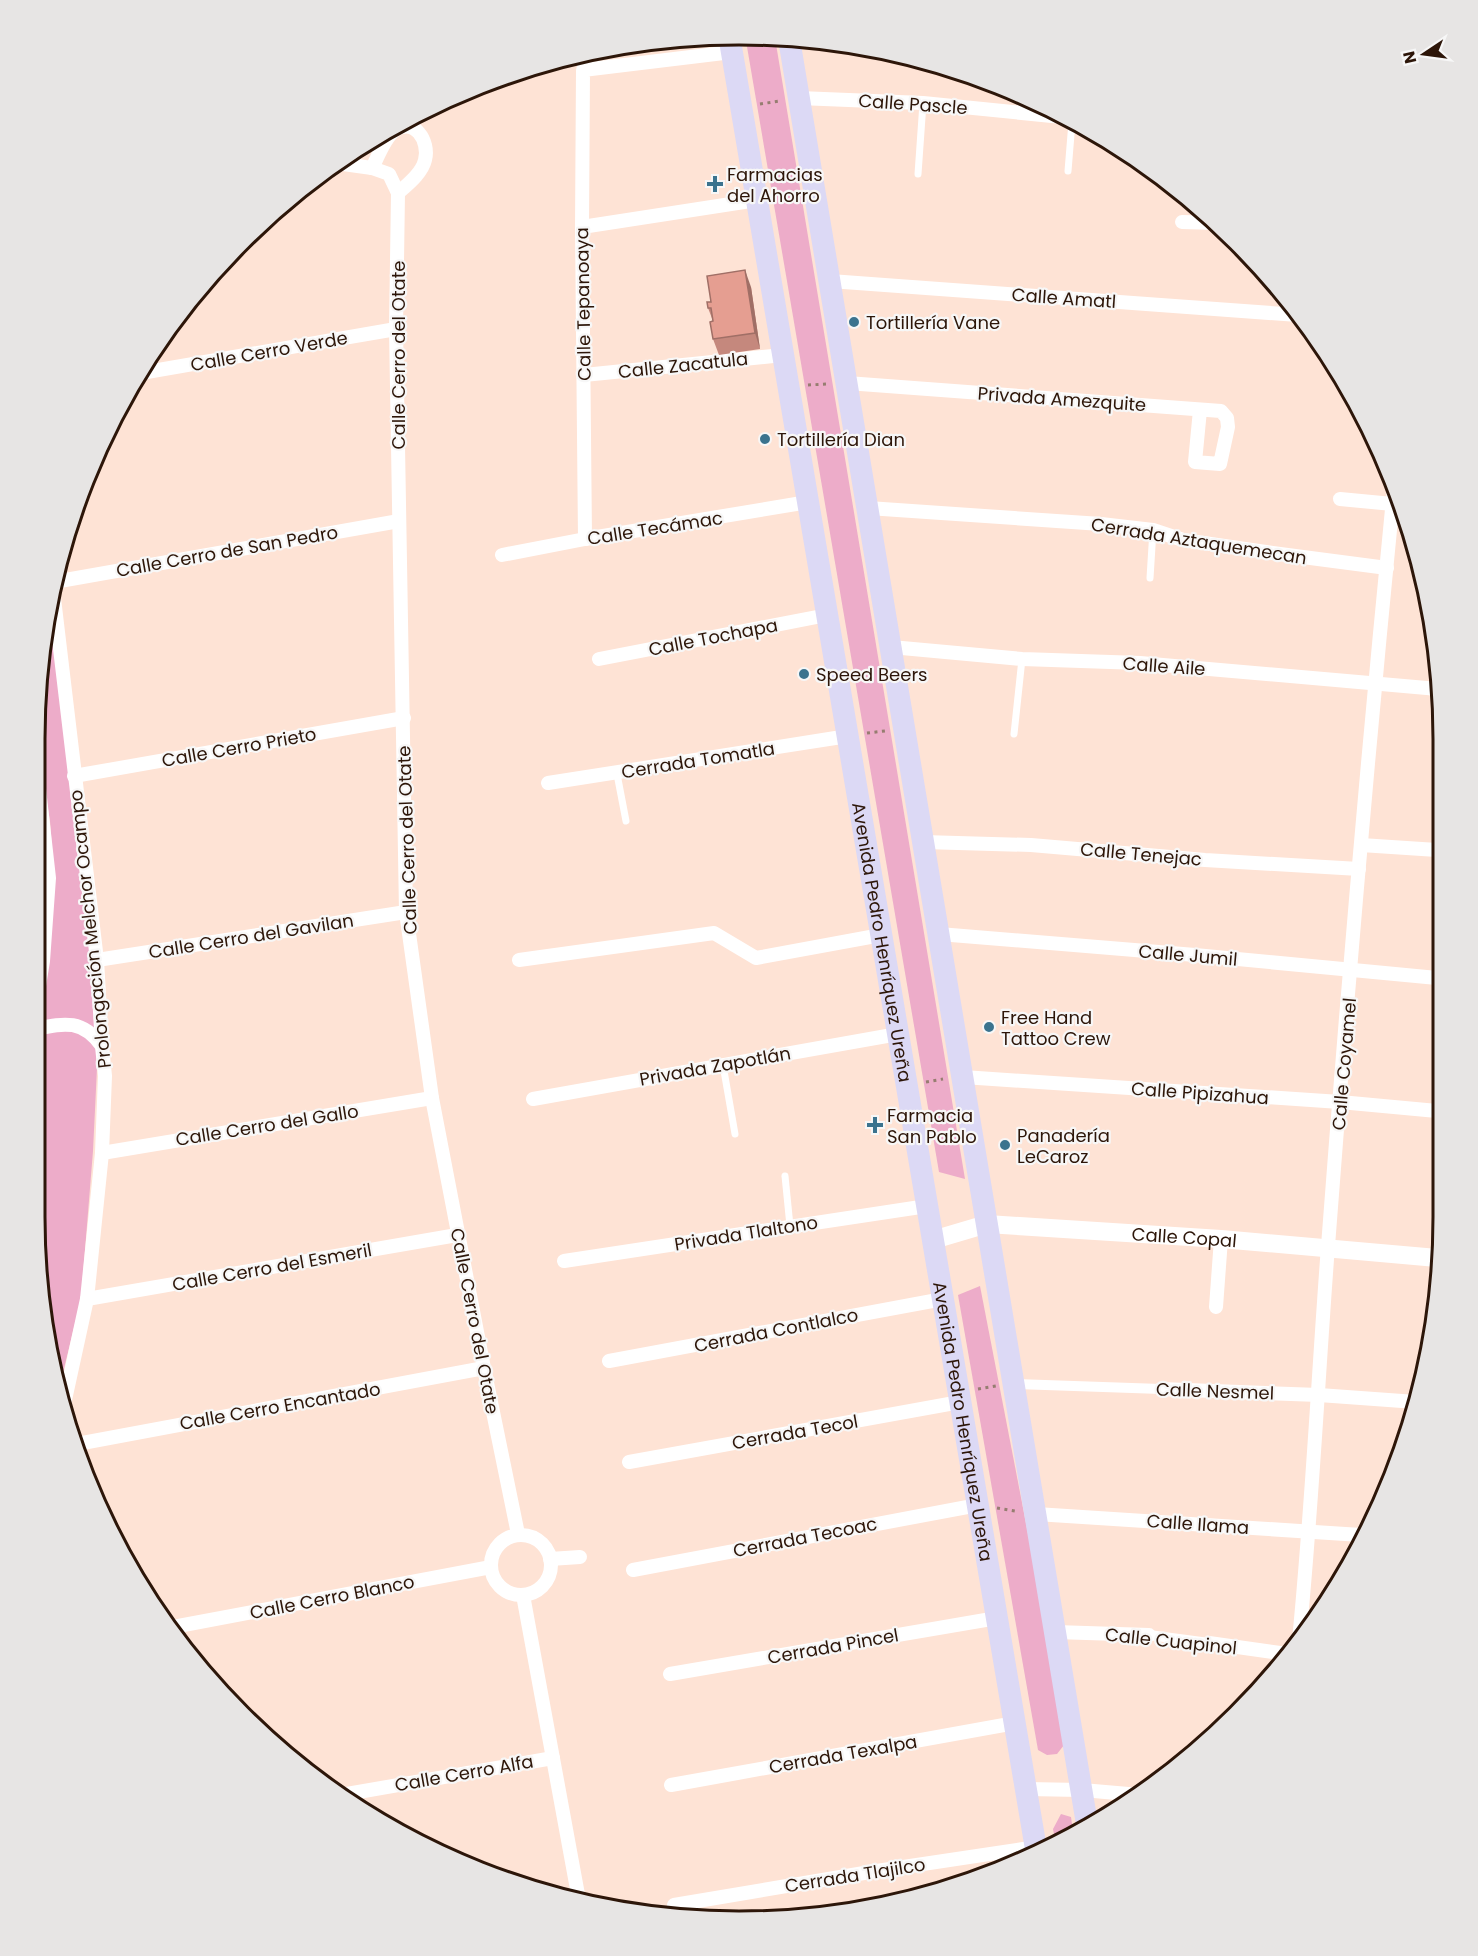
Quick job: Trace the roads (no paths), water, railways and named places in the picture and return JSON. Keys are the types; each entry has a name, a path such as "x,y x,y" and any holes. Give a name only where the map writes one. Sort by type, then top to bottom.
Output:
{"main road":[{"name":"Avenida Pedro Henríquez Ureña","path":"730,45 1035,1844"},
{"path":"790,47 1086,1818"}],"street":[{"name":"Calle Tepanoaya","path":"585,539 583,70 722,45"},
{"name":"Calle Pascle","path":"799,98 923,103 1042,115"},
{"path":"398,193 418,173 425,160 422,135 412,127"},
{"path":"349,165 372,168 388,141"},
{"name":"Calle Cerro del Otate","path":"372,168 389,174 398,193 396,329 406,912 432,1098 518,1534"},
{"path":"582,227 757,200"},
{"path":"1182,222 1203,223"},
{"name":"Calle Amatl","path":"830,281 1288,314"},
{"name":"Calle Cerro Verde","path":"151,371 396,329"},
{"name":"Calle Zacatula","path":"584,375 783,355"},
{"name":"Privada Amezquite","path":"847,383 1221,411 1227,418 1228,427 1220,464 1195,462 1200,410"},
{"path":"1340,499 1392,504"},
{"name":"Calle Tecámac","path":"502,555 808,502"},
{"name":"Cerrada Aztaquemecan","path":"868,508 1101,524 1153,530 1183,540 1387,568"},
{"name":"Calle Coyamel","path":"1301,1624 1310,1531 1328,1248 1361,845 1387,568 1396,516"},
{"name":"Calle Cerro de San Pedro","path":"64,580 399,521"},
{"name":"Calle Tochapa","path":"599,659 827,615"},
{"name":"Prolongación Melchor Ocampo","path":"56,617 97,960 105,1076 102,1153 87,1299 67,1390"},
{"name":"Calle Aile","path":"891,647 1022,659 1140,663 1431,689"},
{"name":"Calle Cerro Prieto","path":"74,776 404,718"},
{"name":"Cerrada Tomatla","path":"548,783 848,736"},
{"name":"Prolongación Melchor Ocampo","path":"45,842 49,878 45,933"},
{"name":"Calle Tenejac","path":"923,842 1031,844 1205,860 1359,869"},
{"path":"1361,845 1433,850"},
{"name":"Calle Cerro del Gavilan","path":"97,960 406,912"},
{"path":"519,960 714,933 756,958 881,935"},
{"name":"Calle Jumil","path":"939,934 1433,978"},
{"path":"45,1027 76,1026 93,1034 102,1046"},
{"name":"Privada Zapotlán","path":"533,1099 898,1034"},
{"name":"Calle Pipizahua","path":"963,1077 1340,1102 1433,1111"},
{"name":"Calle Cerro del Gallo","path":"102,1153 432,1098"},
{"name":"Privada Tlaltono","path":"564,1261 927,1206"},
{"name":"Calle Copal","path":"933,1240 987,1224 1221,1239 1432,1258"},
{"name":"Calle Cerro del Esmeril","path":"87,1299 458,1235"},
{"path":"1216,1307 1221,1239"},
{"name":"Cerrada Contlalco","path":"609,1361 943,1299"},
{"name":"Calle Cerro Encantado","path":"83,1443 484,1368"},
{"name":"Calle Nesmel","path":"1014,1384 1319,1395 1408,1401"},
{"name":"Cerrada Tecol","path":"629,1462 960,1397"},
{"name":"Cerrada Tecoac","path":"633,1570 978,1505"},
{"name":"Calle Ilama","path":"1036,1514 1355,1535"},
{"path":"518,1534 539,1540 550,1559 549,1574 545,1583 533,1592 513,1593 503,1589 493,1577 492,1556 496,1547 508,1537 518,1534"},
{"path":"550,1559 580,1557"},
{"name":"Calle Cerro Blanco","path":"179,1626 491,1567"},
{"path":"523,1594 577,1892"},
{"name":"Cerrada Pincel","path":"670,1674 997,1618"},
{"name":"Calle Cuapinol","path":"1055,1632 1149,1635 1279,1653"},
{"name":"Cerrada Texalpa","path":"670,1785 1015,1723"},
{"name":"Calle Cerro Alfa","path":"352,1793 553,1758"},
{"path":"1026,1789 1125,1794"},
{"name":"Cerrada Tlajilco","path":"674,1905 870,1872 1022,1850"}],"lane":[{"path":"918,174 923,103"},
{"path":"1068,171 1071,130"},
{"path":"1150,578 1153,530"},
{"path":"1014,734 1022,659"},
{"path":"617,774 626,821"},
{"path":"723,1065 735,1134"},
{"path":"785,1176 790,1227"}],"place":[{"name":"Farmacias del Ahorro","path":"715,184"},
{"name":"Tortillería Vane","path":"854,322"},
{"name":"Tortillería Dian","path":"765,439"},
{"name":"Speed Beers","path":"804,674"},
{"name":"Free Hand Tattoo Crew","path":"989,1027"},
{"name":"Farmacia San Pablo","path":"875,1125"},
{"name":"Panadería LeCaroz","path":"1005,1145"}]}
